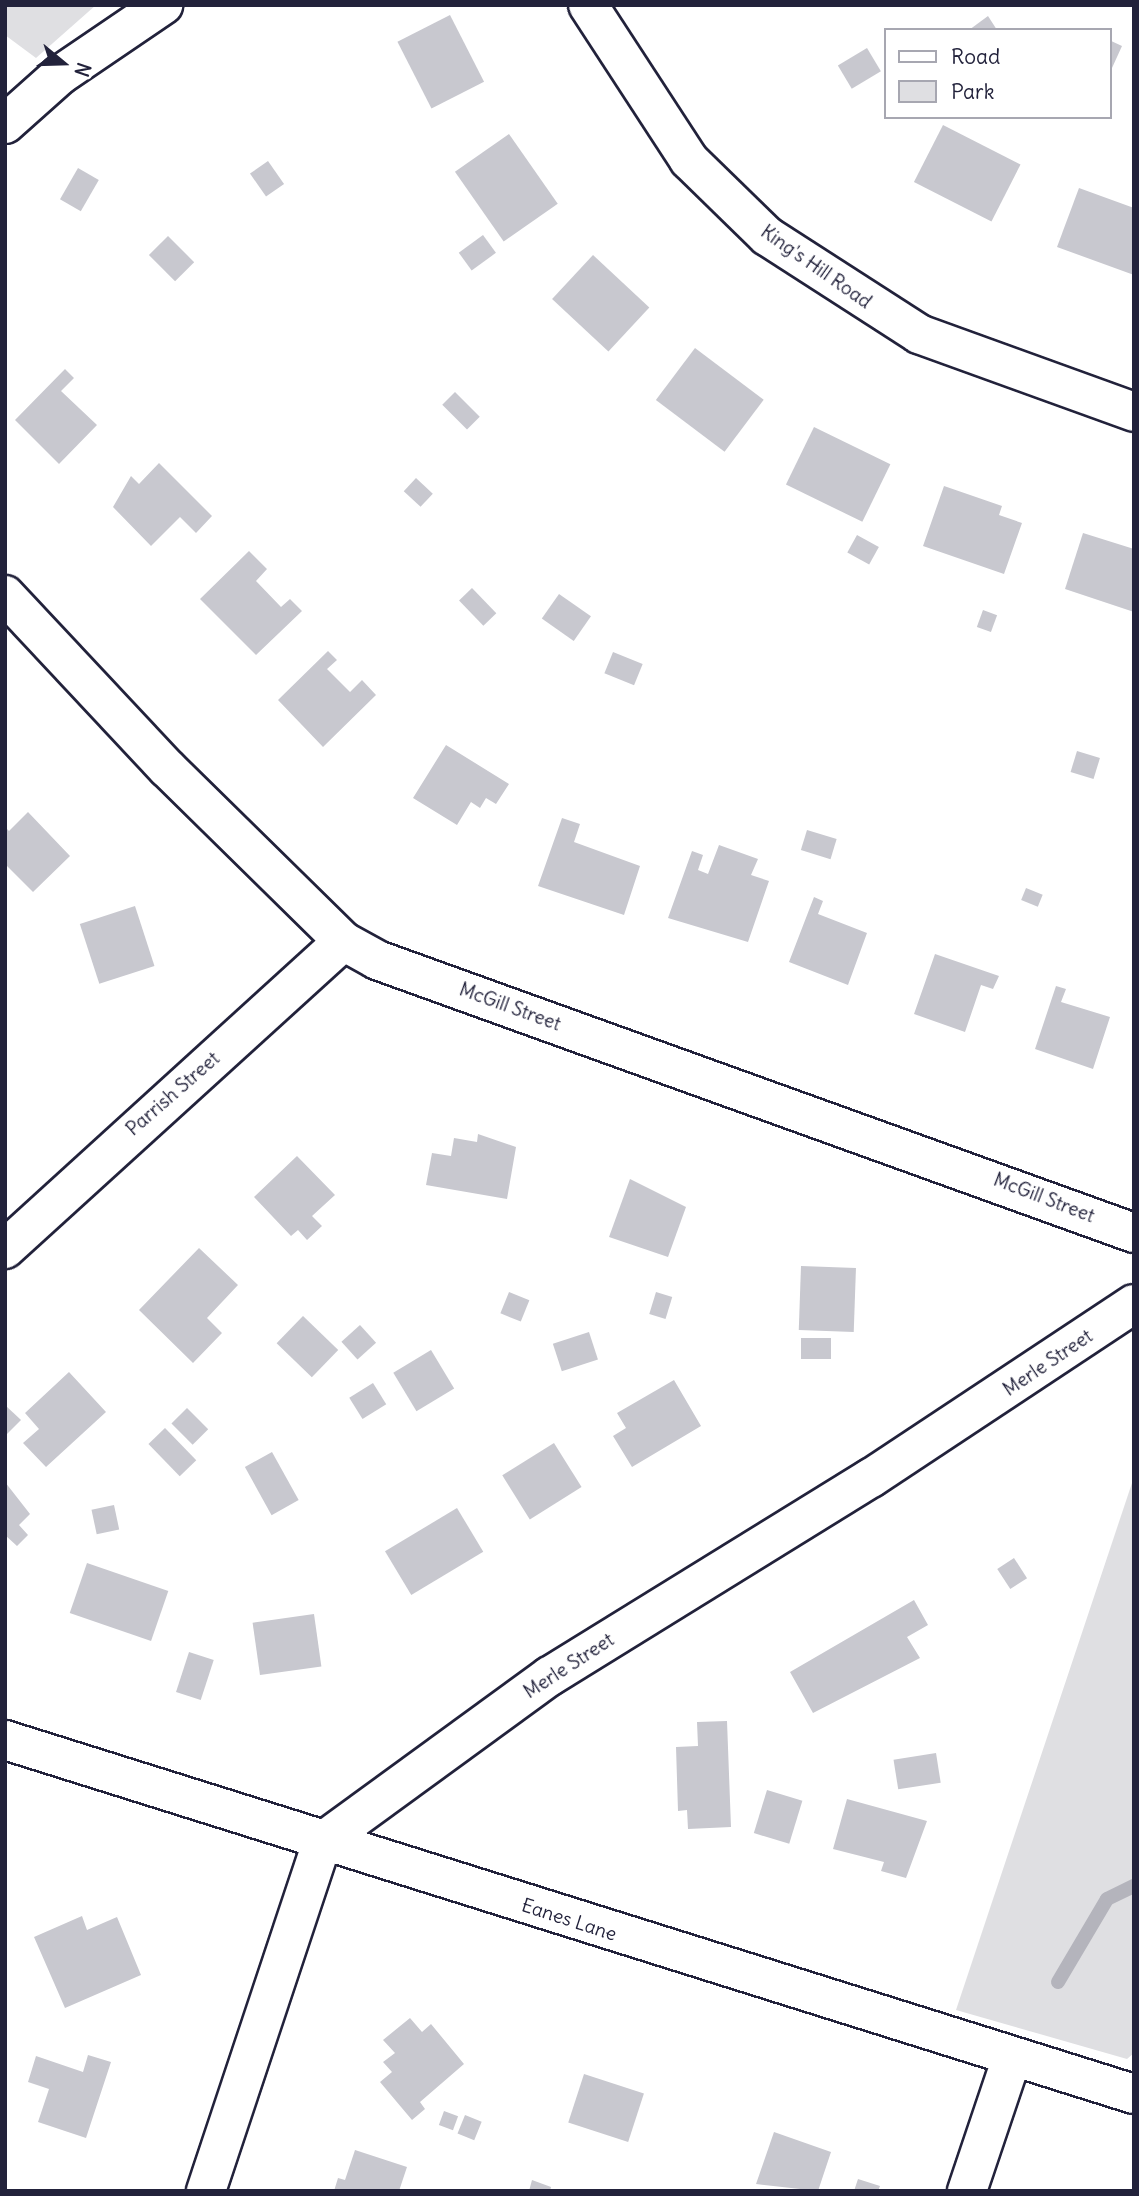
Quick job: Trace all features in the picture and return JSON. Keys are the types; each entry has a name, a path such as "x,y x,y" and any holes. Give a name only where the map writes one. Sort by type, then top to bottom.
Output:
{"street":[{"path":"5,124 61,75 163,5"},
{"name":"King's Hill Road","path":"588,5 688,160 767,236 919,334 1134,412"},
{"name":"McGill Street","path":"5,595 167,768 343,941 377,960 1134,1233"},
{"name":"Parrish Street","path":"5,1249 343,941"},
{"name":"Merle Street","path":"322,1842 550,1676 872,1478 1134,1304"},
{"name":"Eanes Lane","path":"5,1740 1011,2060 1134,2094"},
{"path":"206,2191 322,1842"},
{"path":"967,2191 1011,2060"}],"green space":[{"path":"5,5 96,5 36,58 5,35"},
{"path":"1134,1477 1134,2053 1127,2059 956,2010"}],"building":[{"path":"450,15 484,82 431,109 397,42"},
{"path":"988,16 996,28 972,28"},
{"path":"1111,41 1122,46 1111,68"},
{"path":"867,48 881,71 852,89 838,66"},
{"path":"943,125 1021,164 991,222 914,182"},
{"path":"509,134 558,204 504,241 455,172"},
{"path":"268,161 284,184 266,197 250,174"},
{"path":"78,168 99,180 81,211 60,199"},
{"path":"1079,188 1134,208 1134,275 1057,247"},
{"path":"483,235 496,253 472,270 459,253"},
{"path":"168,236 194,262 175,281 149,255"},
{"path":"593,255 649,308 608,351 552,299"},
{"path":"695,348 764,400 725,452 656,400"},
{"path":"65,369 74,378 61,391 97,425 59,464 15,420"},
{"path":"455,392 480,417 467,429 442,405"},
{"path":"814,427 890,464 862,522 786,485"},
{"path":"159,463 212,516 196,533 180,517 151,546 113,507 131,476 139,484"},
{"path":"416,478 433,494 421,507 404,491"},
{"path":"944,486 1002,506 999,515 1022,523 1004,574 923,546"},
{"path":"1083,533 1134,549 1134,612 1065,589"},
{"path":"857,535 879,547 869,565 847,552"},
{"path":"249,551 267,569 256,581 281,607 290,599 302,611 256,655 200,599"},
{"path":"472,588 496,613 483,626 459,601"},
{"path":"559,594 591,616 574,641 542,619"},
{"path":"983,610 997,615 991,632 977,627"},
{"path":"328,651 337,660 327,669 350,692 362,680 376,695 323,747 278,700"},
{"path":"613,652 643,664 634,685 604,673"},
{"path":"446,745 509,784 496,804 486,798 480,808 471,802 457,825 413,798"},
{"path":"1077,751 1100,758 1094,779 1071,772"},
{"path":"28,812 70,856 33,892 5,864 5,827 9,831"},
{"path":"562,818 580,824 574,842 640,866 624,915 538,886"},
{"path":"807,830 837,839 831,859 801,850"},
{"path":"719,845 758,859 751,875 769,881 748,942 668,918 692,851 703,855 698,870 708,874"},
{"path":"1026,888 1043,895 1038,907 1021,900"},
{"path":"814,897 823,901 818,914 867,933 848,985 789,962"},
{"path":"135,906 154,966 99,984 80,924"},
{"path":"935,954 999,976 993,989 981,985 965,1032 914,1014"},
{"path":"1056,986 1066,989 1061,1002 1110,1017 1093,1069 1035,1049"},
{"path":"478,1134 516,1147 507,1199 426,1185 432,1153 451,1156 454,1138 477,1142"},
{"path":"297,1156 335,1195 312,1216 322,1226 307,1240 298,1230 291,1236 254,1197"},
{"path":"630,1179 686,1207 668,1257 609,1237"},
{"path":"199,1248 238,1285 207,1318 222,1333 193,1363 139,1310"},
{"path":"801,1266 856,1268 854,1332 799,1330"},
{"path":"509,1292 529,1300 521,1322 500,1313"},
{"path":"656,1292 672,1297 666,1319 649,1314"},
{"path":"303,1316 338,1350 312,1377 277,1343"},
{"path":"360,1325 376,1343 357,1360 341,1342"},
{"path":"589,1332 598,1360 562,1371 553,1344"},
{"path":"801,1338 831,1338 831,1359 801,1359"},
{"path":"431,1350 454,1389 416,1411 393,1373"},
{"path":"69,1372 106,1412 46,1467 23,1443 39,1429 25,1413"},
{"path":"674,1380 701,1426 632,1467 613,1436 626,1428 617,1413"},
{"path":"373,1383 386,1404 363,1419 349,1398"},
{"path":"5,1405 21,1420 5,1436"},
{"path":"187,1408 208,1429 193,1445 171,1424"},
{"path":"165,1428 196,1460 180,1476 148,1444"},
{"path":"554,1443 582,1487 530,1519 502,1475"},
{"path":"272,1452 299,1500 272,1515 245,1467"},
{"path":"5,1482 30,1514 19,1525 28,1535 17,1546 5,1535"},
{"path":"114,1505 119,1529 97,1534 92,1510"},
{"path":"457,1508 483,1552 411,1595 385,1551"},
{"path":"1014,1558 1027,1578 1010,1589 997,1569"},
{"path":"87,1563 168,1591 151,1641 70,1613"},
{"path":"914,1600 928,1625 907,1637 920,1658 813,1713 790,1672"},
{"path":"314,1614 321,1666 260,1675 253,1623"},
{"path":"189,1652 214,1660 201,1700 176,1692"},
{"path":"727,1721 731,1827 688,1829 687,1810 678,1811 676,1747 698,1746 697,1722"},
{"path":"936,1753 941,1783 898,1789 894,1760"},
{"path":"767,1790 802,1801 789,1844 754,1833"},
{"path":"847,1799 927,1821 906,1878 881,1871 884,1862 833,1849"},
{"path":"82,1916 87,1930 117,1917 141,1975 65,2008 34,1937"},
{"path":"410,2018 422,2032 431,2024 464,2064 420,2102 425,2109 412,2120 380,2082 392,2072 383,2062 395,2053 383,2040"},
{"path":"88,2055 111,2062 86,2138 38,2122 49,2089 28,2082 36,2056 83,2072"},
{"path":"584,2074 644,2093 628,2142 568,2123"},
{"path":"444,2111 458,2116 453,2130 439,2125"},
{"path":"465,2115 482,2122 474,2140 458,2134"},
{"path":"774,2132 831,2152 818,2191 756,2184"},
{"path":"355,2150 407,2167 399,2191 334,2191 338,2178 345,2180"},
{"path":"858,2179 880,2186 878,2191 854,2191"},
{"path":"532,2180 551,2187 550,2191 529,2191"}],"waterway":[{"path":"1058,1982 1107,1899 1134,1886"}]}
